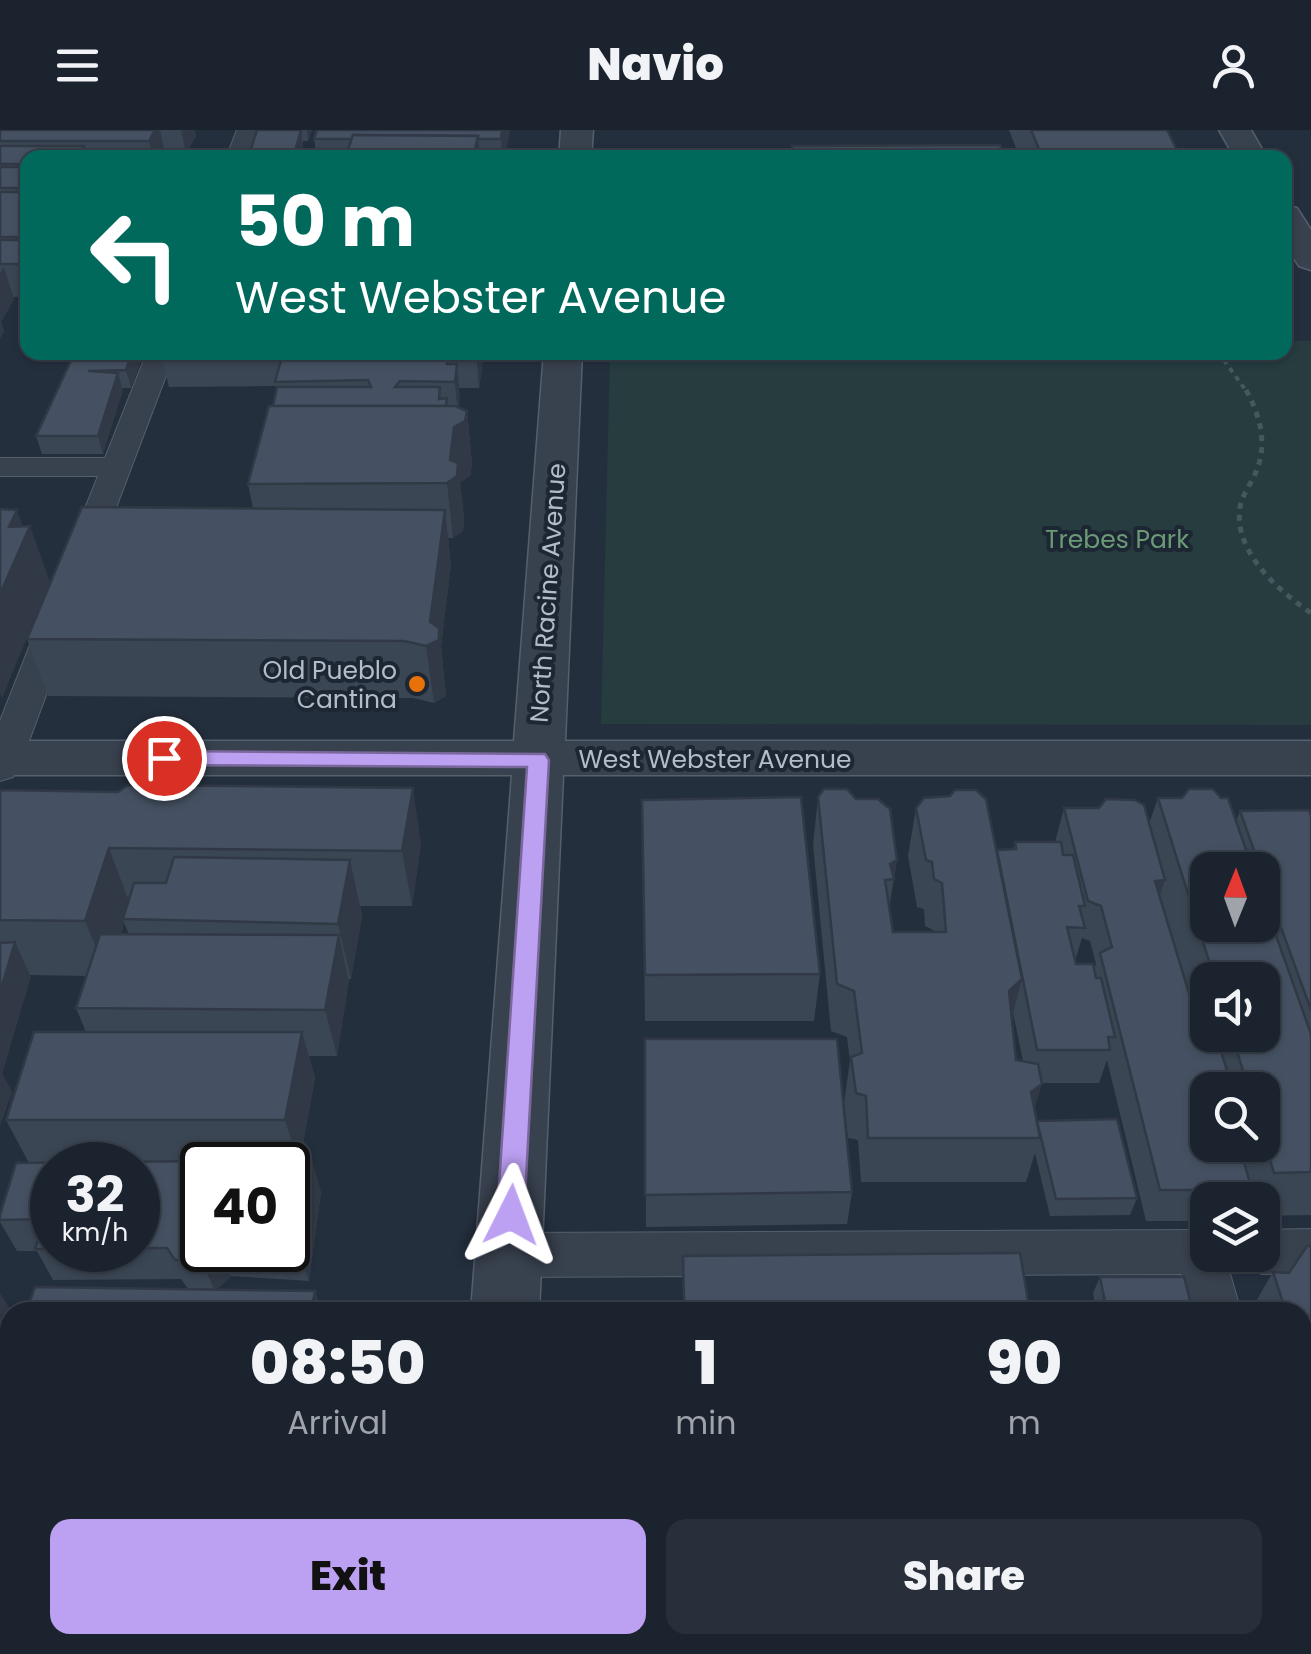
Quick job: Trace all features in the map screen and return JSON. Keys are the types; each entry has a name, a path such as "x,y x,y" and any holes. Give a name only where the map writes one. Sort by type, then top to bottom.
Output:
{"street":[{"path":"1292,227 1311,258"},
{"name":"North Racine Avenue","path":"506,1302 563,360"},
{"name":"West Webster Avenue","path":"1,761 1311,758"}],"lane":[{"path":"1,761 158,360"},
{"path":"0,467 116,467"},
{"path":"508,1255 1190,1252"},
{"path":"1280,1252 1311,1252"},
{"path":"1208,1272 1214,1302"}],"path":[{"path":"1225,360 1246,386 1256,407 1262,439 1260,463 1240,508 1242,533 1249,550 1270,577 1311,613"}],"green space":[{"name":"Trebes Park","path":"1292,341 1311,341 1311,725 601,724 610,360 1292,360"}],"building":[{"path":"0,130 155,130 149,141 0,141"},
{"path":"257,130 301,130 295,150 251,150"},
{"path":"317,130 502,130 501,139 353,135 352,139 314,139"},
{"path":"1031,130 1167,130 1177,150 1039,150"},
{"path":"353,135 478,136 475,150 348,150"},
{"path":"1000,145 1002,150 793,150 792,146"},
{"path":"0,146 84,146 82,150 20,150 20,164 0,164"},
{"path":"0,167 20,167 20,188 0,188"},
{"path":"0,192 20,192 20,237 0,237"},
{"path":"0,240 20,240 20,264 0,264"},
{"path":"71,360 129,360 126,370 88,371 118,373 98,436 36,436"},
{"path":"281,360 448,360 447,364 457,364 455,382 400,381 395,387 440,387 439,399 447,398 446,406 273,406 277,387 371,387 368,380 275,382"},
{"path":"269,406 455,406 467,411 465,421 454,427 450,460 458,463 457,476 447,483 248,484"},
{"path":"82,507 445,510 430,622 439,628 439,640 426,646 404,641 27,639"},
{"path":"0,509 17,510 9,527 30,526 0,594"},
{"path":"128,785 413,788 402,851 109,848 85,921 0,920 0,790 118,792"},
{"path":"824,789 847,789 856,799 878,799 890,809 897,860 890,864 894,879 885,880 893,932 946,932 942,883 934,879 932,862 926,860 916,808 924,798 950,796 955,790 976,790 986,799 1022,979 1009,991 1016,1060 1038,1064 1042,1084 1031,1092 1040,1138 868,1138 866,1096 856,1093 851,1057 862,1053 854,991 837,984 818,797"},
{"path":"1189,789 1213,789 1221,798 1228,798 1247,852 1190,852 1190,900 1158,798 1182,798"},
{"path":"801,797 820,974 645,975 642,800"},
{"path":"1106,799 1135,800 1144,805 1165,880 1155,881 1190,997 1190,1052 1221,1052 1227,1072 1190,1072 1190,1162 1244,1162 1250,1182 1190,1182 1190,1190 1160,1190 1100,953 1112,947 1101,906 1088,901 1064,808 1099,808"},
{"path":"1309,810 1311,1010 1280,925 1280,852 1255,852 1240,811"},
{"path":"1015,842 1061,842 1063,855 1073,855 1085,906 1079,906 1085,928 1067,927 1076,964 1093,964 1096,978 1101,978 1115,1037 1108,1037 1110,1050 1037,1050 997,850 1016,849"},
{"path":"174,857 350,860 338,924 123,919 134,883 166,883"},
{"path":"100,934 339,935 325,1010 76,1008"},
{"path":"15,942 0,992 0,943"},
{"path":"1203,942 1278,942 1311,1034 1311,1172 1274,1173 1271,1162 1280,1162 1280,1072 1243,1072 1237,1052 1280,1052 1280,962 1209,962"},
{"path":"34,1032 302,1032 285,1120 6,1120"},
{"path":"645,1039 837,1039 852,1192 645,1195"},
{"path":"1117,1119 1137,1198 1056,1199 1037,1121"},
{"path":"180,1161 180,1260 175,1260 167,1248 160,1248 160,1162"},
{"path":"16,1163 30,1163 30,1219 0,1220 0,1215"},
{"path":"1307,1246 1311,1246 1311,1302 1283,1302 1273,1272 1289,1273"},
{"path":"1020,1253 1028,1302 684,1302 683,1256"},
{"path":"1100,1277 1184,1277 1190,1302 1105,1302"},
{"path":"35,1287 315,1291 313,1302 30,1302"}],"place":[{"name":"Old Pueblo Cantina","path":"417,684"}],"route":[{"path":"164,758 538,760 511,1215"}]}
